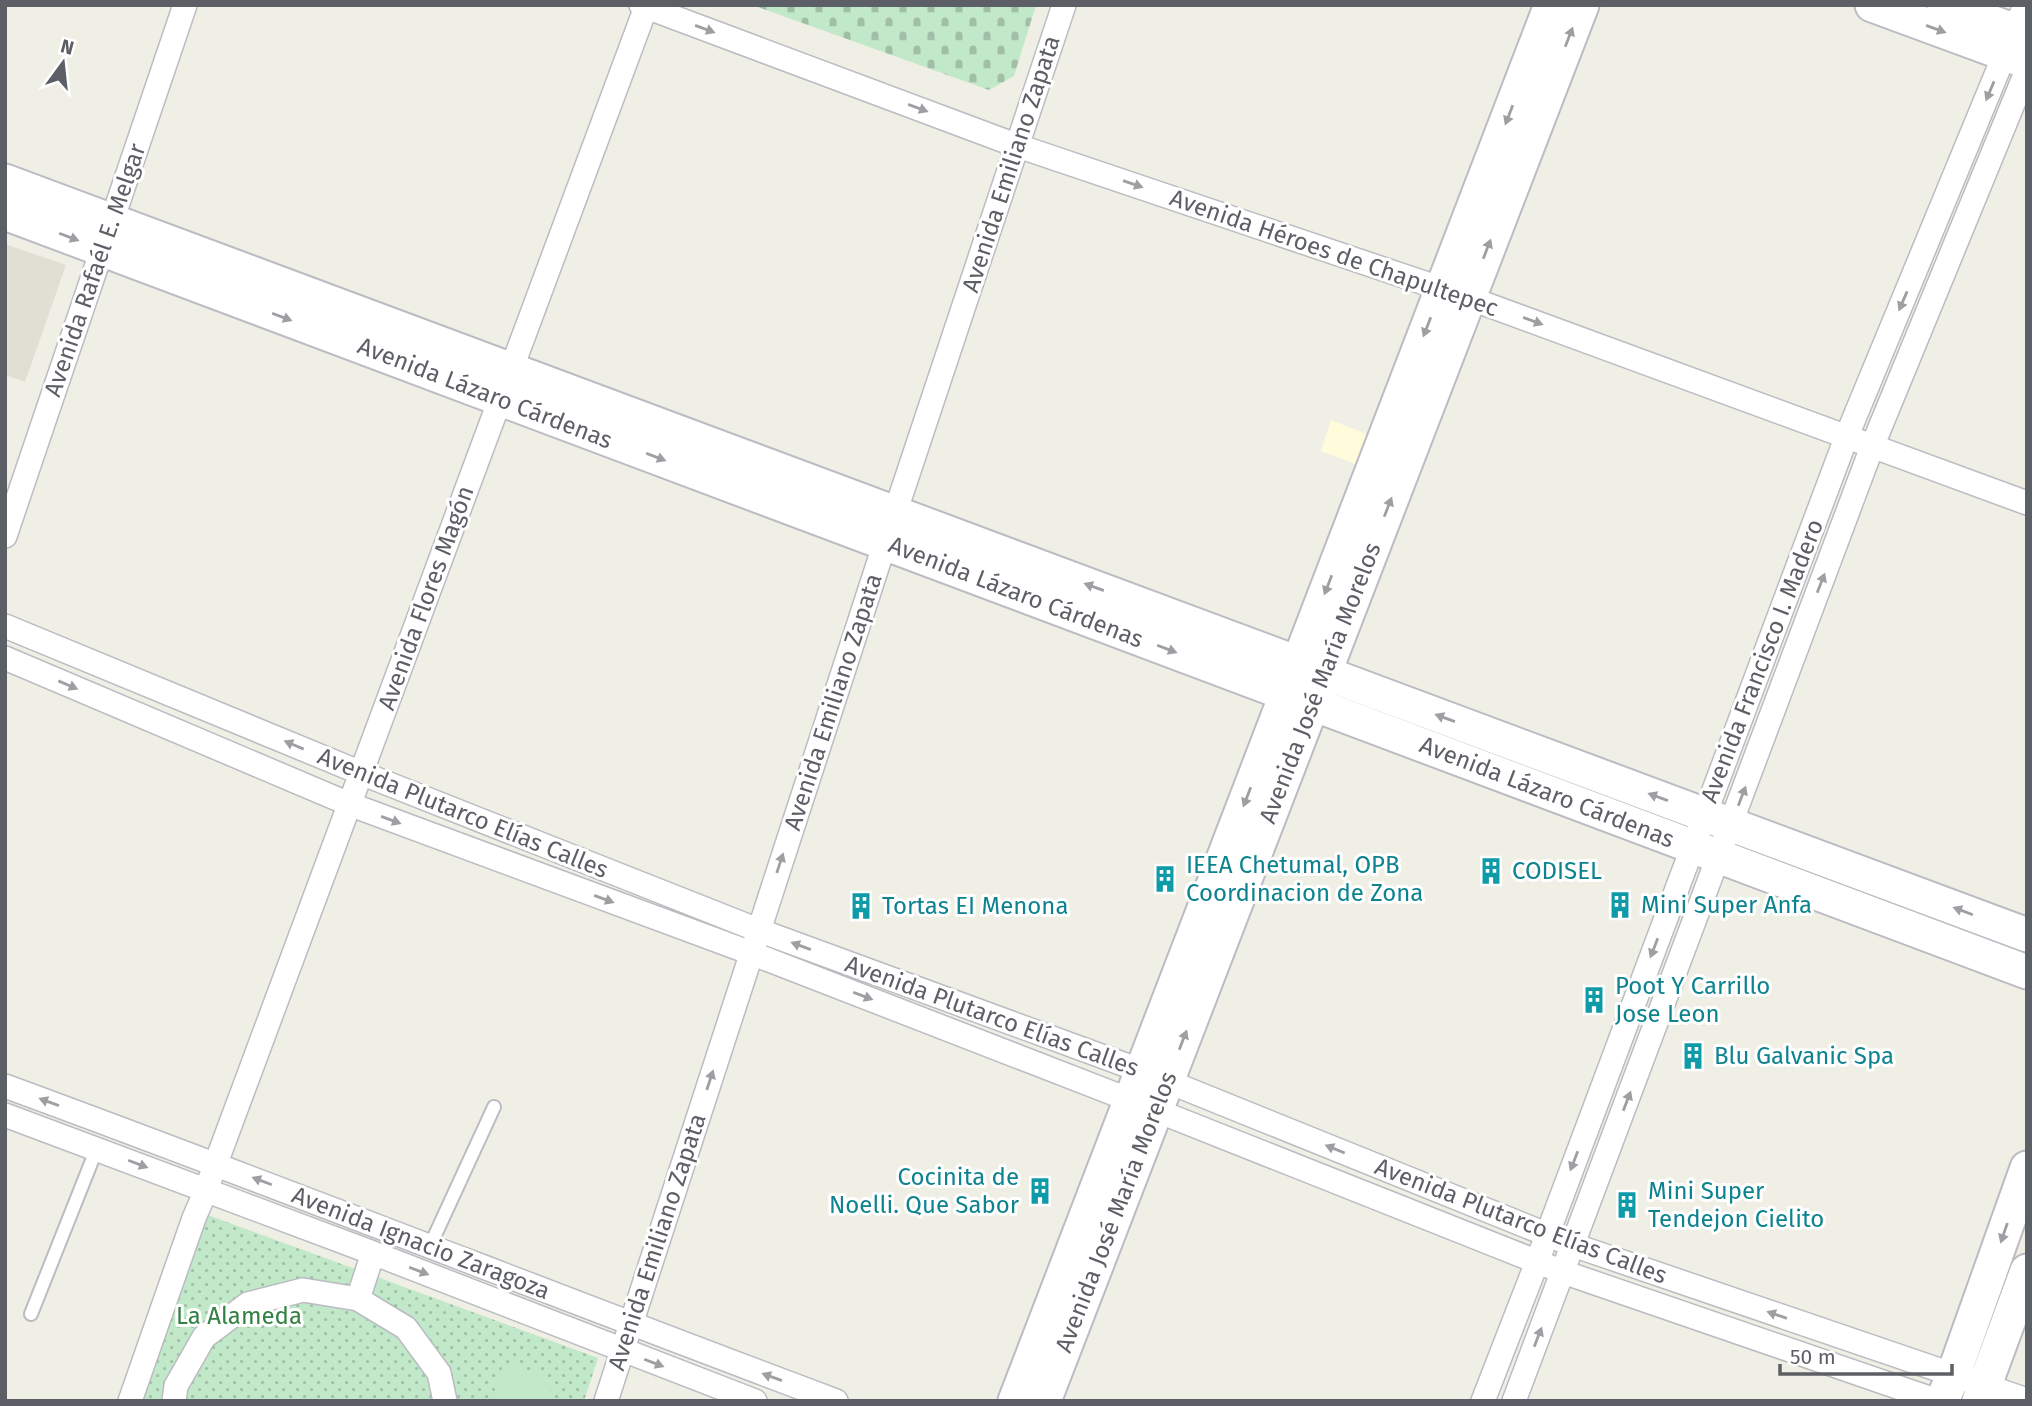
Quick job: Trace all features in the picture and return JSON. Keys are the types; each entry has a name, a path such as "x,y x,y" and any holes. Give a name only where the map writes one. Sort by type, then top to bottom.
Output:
{"main road":[{"name":"Avenida José María Morelos","path":"1044,1401 1149,1091 1455,293 1551,5"},
{"name":"Avenida José María Morelos","path":"1455,293 1581,5"},
{"path":"1872,5 2021,43"},
{"path":"1944,5 2021,43"},
{"name":"Avenida Lázaro Cárdenas","path":"5,181 107,235 890,528 1311,668 2027,935"},
{"name":"Avenida Lázaro Cárdenas","path":"5,213 107,235"},
{"name":"Avenida Lázaro Cárdenas","path":"890,528 1299,699 2027,972"},
{"name":"Avenida José María Morelos","path":"1015,1401 1149,1091"},
{"path":"1944,1393 2027,1168"},
{"path":"1982,1393 2027,1271"}],"street":[{"name":"Avenida Rafaél E. Melgar","path":"5,536 185,5"},
{"name":"Avenida Emiliano Zapata","path":"606,1401 758,930 1064,5"},
{"name":"Avenida Héroes de Chapultepec","path":"643,6 1018,146 1455,293 2027,503"},
{"name":"Avenida Flores Magón","path":"130,1401 194,1218 643,6"},
{"name":"Avenida Francisco I. Madero","path":"1718,820 1846,438 2021,43"},
{"name":"Avenida Francisco I. Madero","path":"1483,1401 1546,1234 1872,447 2021,43"},
{"name":"Avenida Plutarco Elías Calles","path":"5,626 361,773 758,930 1149,1091 1563,1272 1944,1393 1982,1393 2027,1400"},
{"name":"Avenida Plutarco Elías Calles","path":"5,658 349,804 751,953 1149,1091 1546,1234 1944,1393"},
{"name":"Avenida Francisco I. Madero","path":"1514,1401 1573,1245 1706,851"},
{"name":"Avenida Ignacio Zaragoza","path":"5,1086 836,1401"},
{"name":"Avenida Ignacio Zaragoza","path":"5,1115 373,1253 755,1401"},
{"path":"97,1148 108,1123"},
{"path":"358,1299 373,1253"},
{"path":"140,1374 175,1393 204,1338 248,1304 303,1290 358,1299 406,1328 439,1373 445,1401"}],"lane":[{"path":"430,1246 494,1107"},
{"path":"32,1314 97,1148"}],"shaded area":[{"path":"5,244 66,265 25,382 5,375"},
{"path":"1331,420 1371,436 1361,466 1321,451"}],"green space":[{"path":"752,5 1036,5 1014,76 989,90"},
{"name":"La Alameda","path":"186,1207 598,1358 584,1401 123,1401"},
{"path":"504,1363 554,1380 547,1401 491,1401"}],"place":[{"name":"CODISEL","path":"1491,871"},
{"name":"IEEA Chetumal, OPB Coordinacion de Zona","path":"1165,879"},
{"name":"Mini Super Anfa","path":"1620,905"},
{"name":"Tortas EI Menona","path":"861,906"},
{"name":"Poot Y Carrillo Jose Leon","path":"1594,1000"},
{"name":"Blu Galvanic Spa","path":"1693,1056"},
{"name":"Cocinita de Noelli. Que Sabor","path":"1040,1191"},
{"name":"Mini Super Tendejon Cielito","path":"1627,1205"}]}
